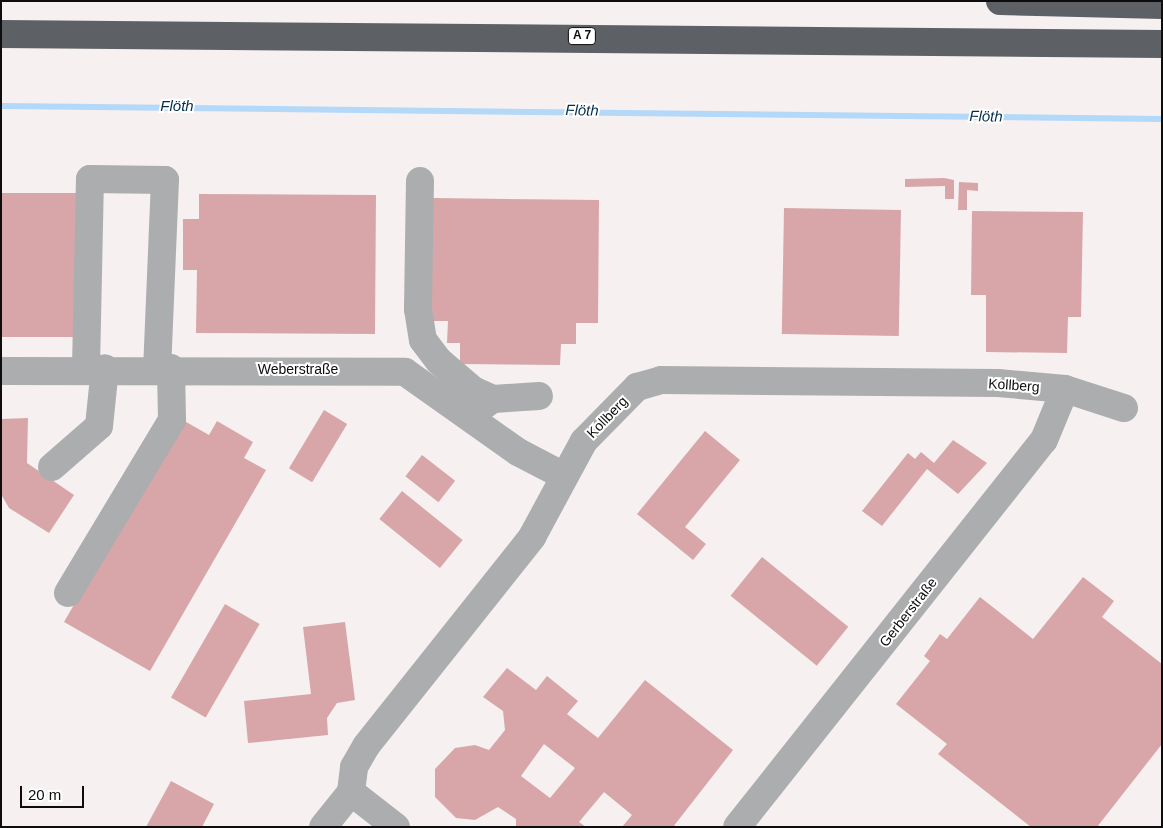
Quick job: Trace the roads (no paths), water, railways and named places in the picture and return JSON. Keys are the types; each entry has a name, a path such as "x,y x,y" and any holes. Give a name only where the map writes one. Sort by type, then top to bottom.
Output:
{"highway":[{"path":"1000,1 1162,5"},
{"name":"A 7","path":"1,34 1162,44"}],"street":[{"path":"52,467 98,426 90,179 165,180 164,368 172,420 68,593"},
{"path":"420,181 418,309 423,340 439,361 473,390 492,399 539,396"},
{"name":"Weberstraße","path":"1,371 164,368 405,372 518,452 562,475"},
{"name":"Kollberg","path":"351,792 354,767 366,746 532,537 562,475 584,441 618,404 637,387 661,380 998,383 1065,389 1124,408"},
{"name":"Gerberstraße","path":"737,827 1044,440 1065,389"},
{"path":"472,418 492,399"},
{"path":"324,827 351,792 396,827"}],"waterway":[{"name":"Flöth","path":"1,106 1162,119"}]}
